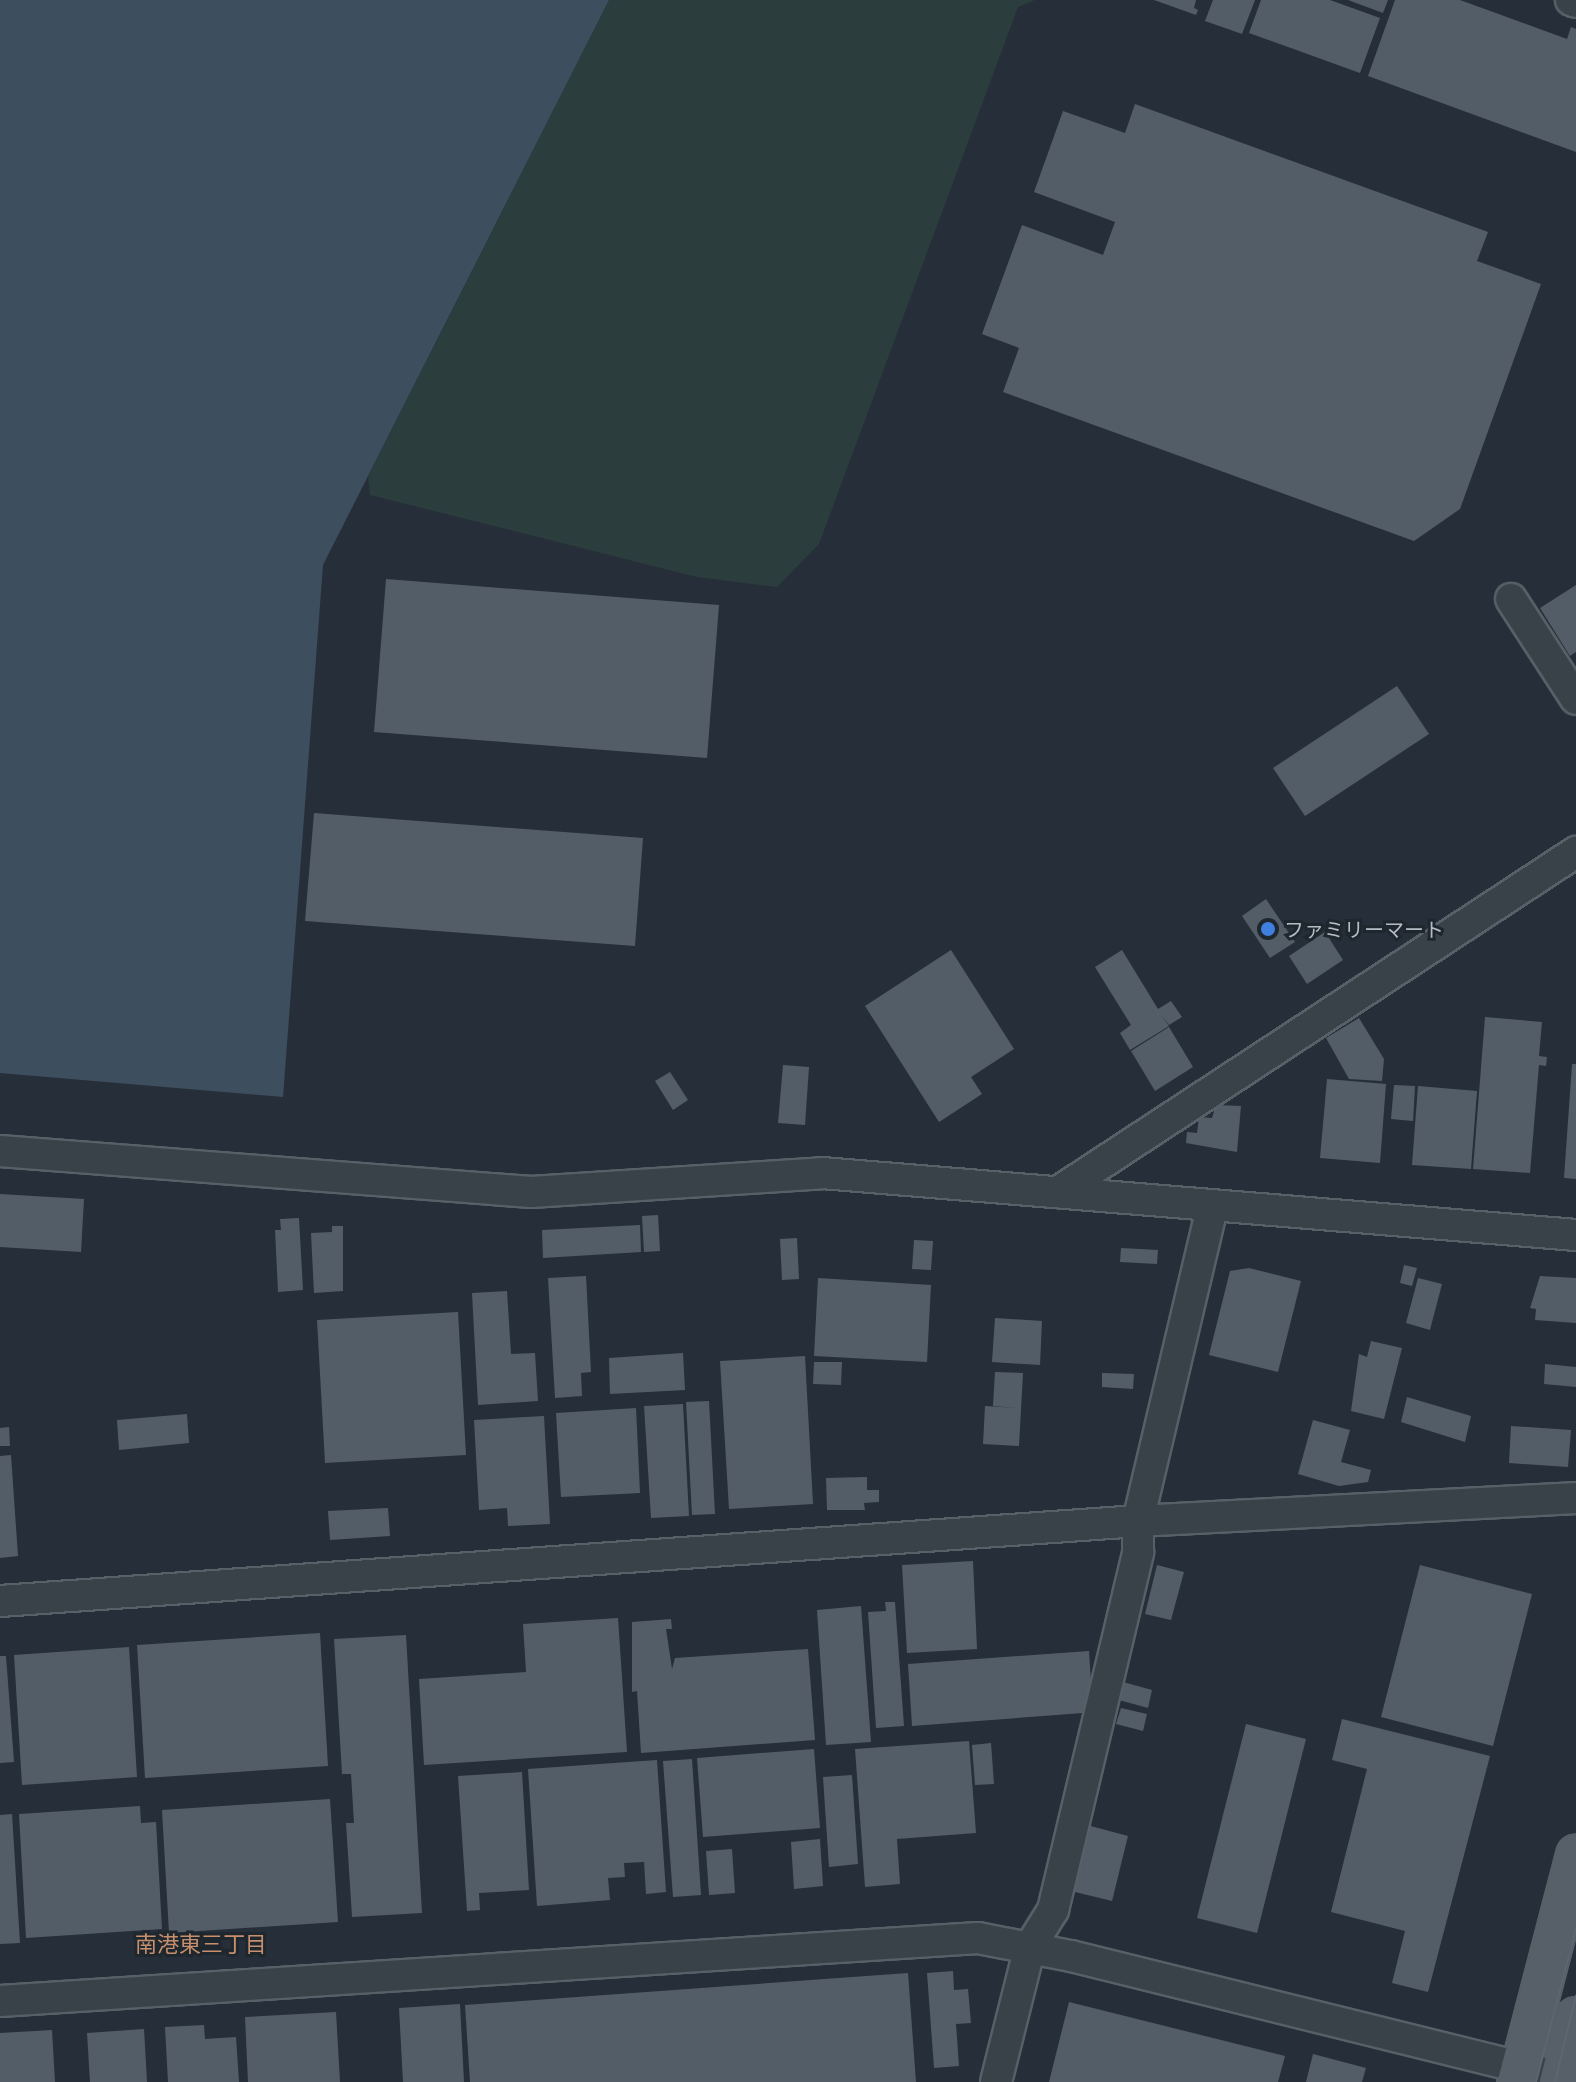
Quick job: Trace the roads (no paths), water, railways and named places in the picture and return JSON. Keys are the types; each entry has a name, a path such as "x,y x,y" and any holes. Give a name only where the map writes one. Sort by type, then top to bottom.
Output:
{"main road":[{"path":"1519,2074 1576,1855"},
{"path":"1565,2080 1576,2017"}],"street":[{"path":"1511,599 1576,699"},
{"path":"1058,1192 1576,852"},
{"path":"0,1151 531,1192 822,1173 1576,1235"},
{"path":"996,2082 1030,1947 1053,1910 1138,1552 1138,1521 1212,1207"},
{"path":"0,1601 1138,1521 1576,1498"},
{"path":"0,2001 978,1938 1030,1947 1519,2074 1565,2080"}],"water":[{"path":"0,0 609,0 323,565 283,1097 0,1073"}],"tram line":[{"path":"1536,2082 1576,1928"},
{"path":"1555,2082 1576,1995"}],"place":[{"name":"ファミリーマート","path":"1268,929"}],"district":[{"name":"南港東三丁目","path":"201,1945"}]}
